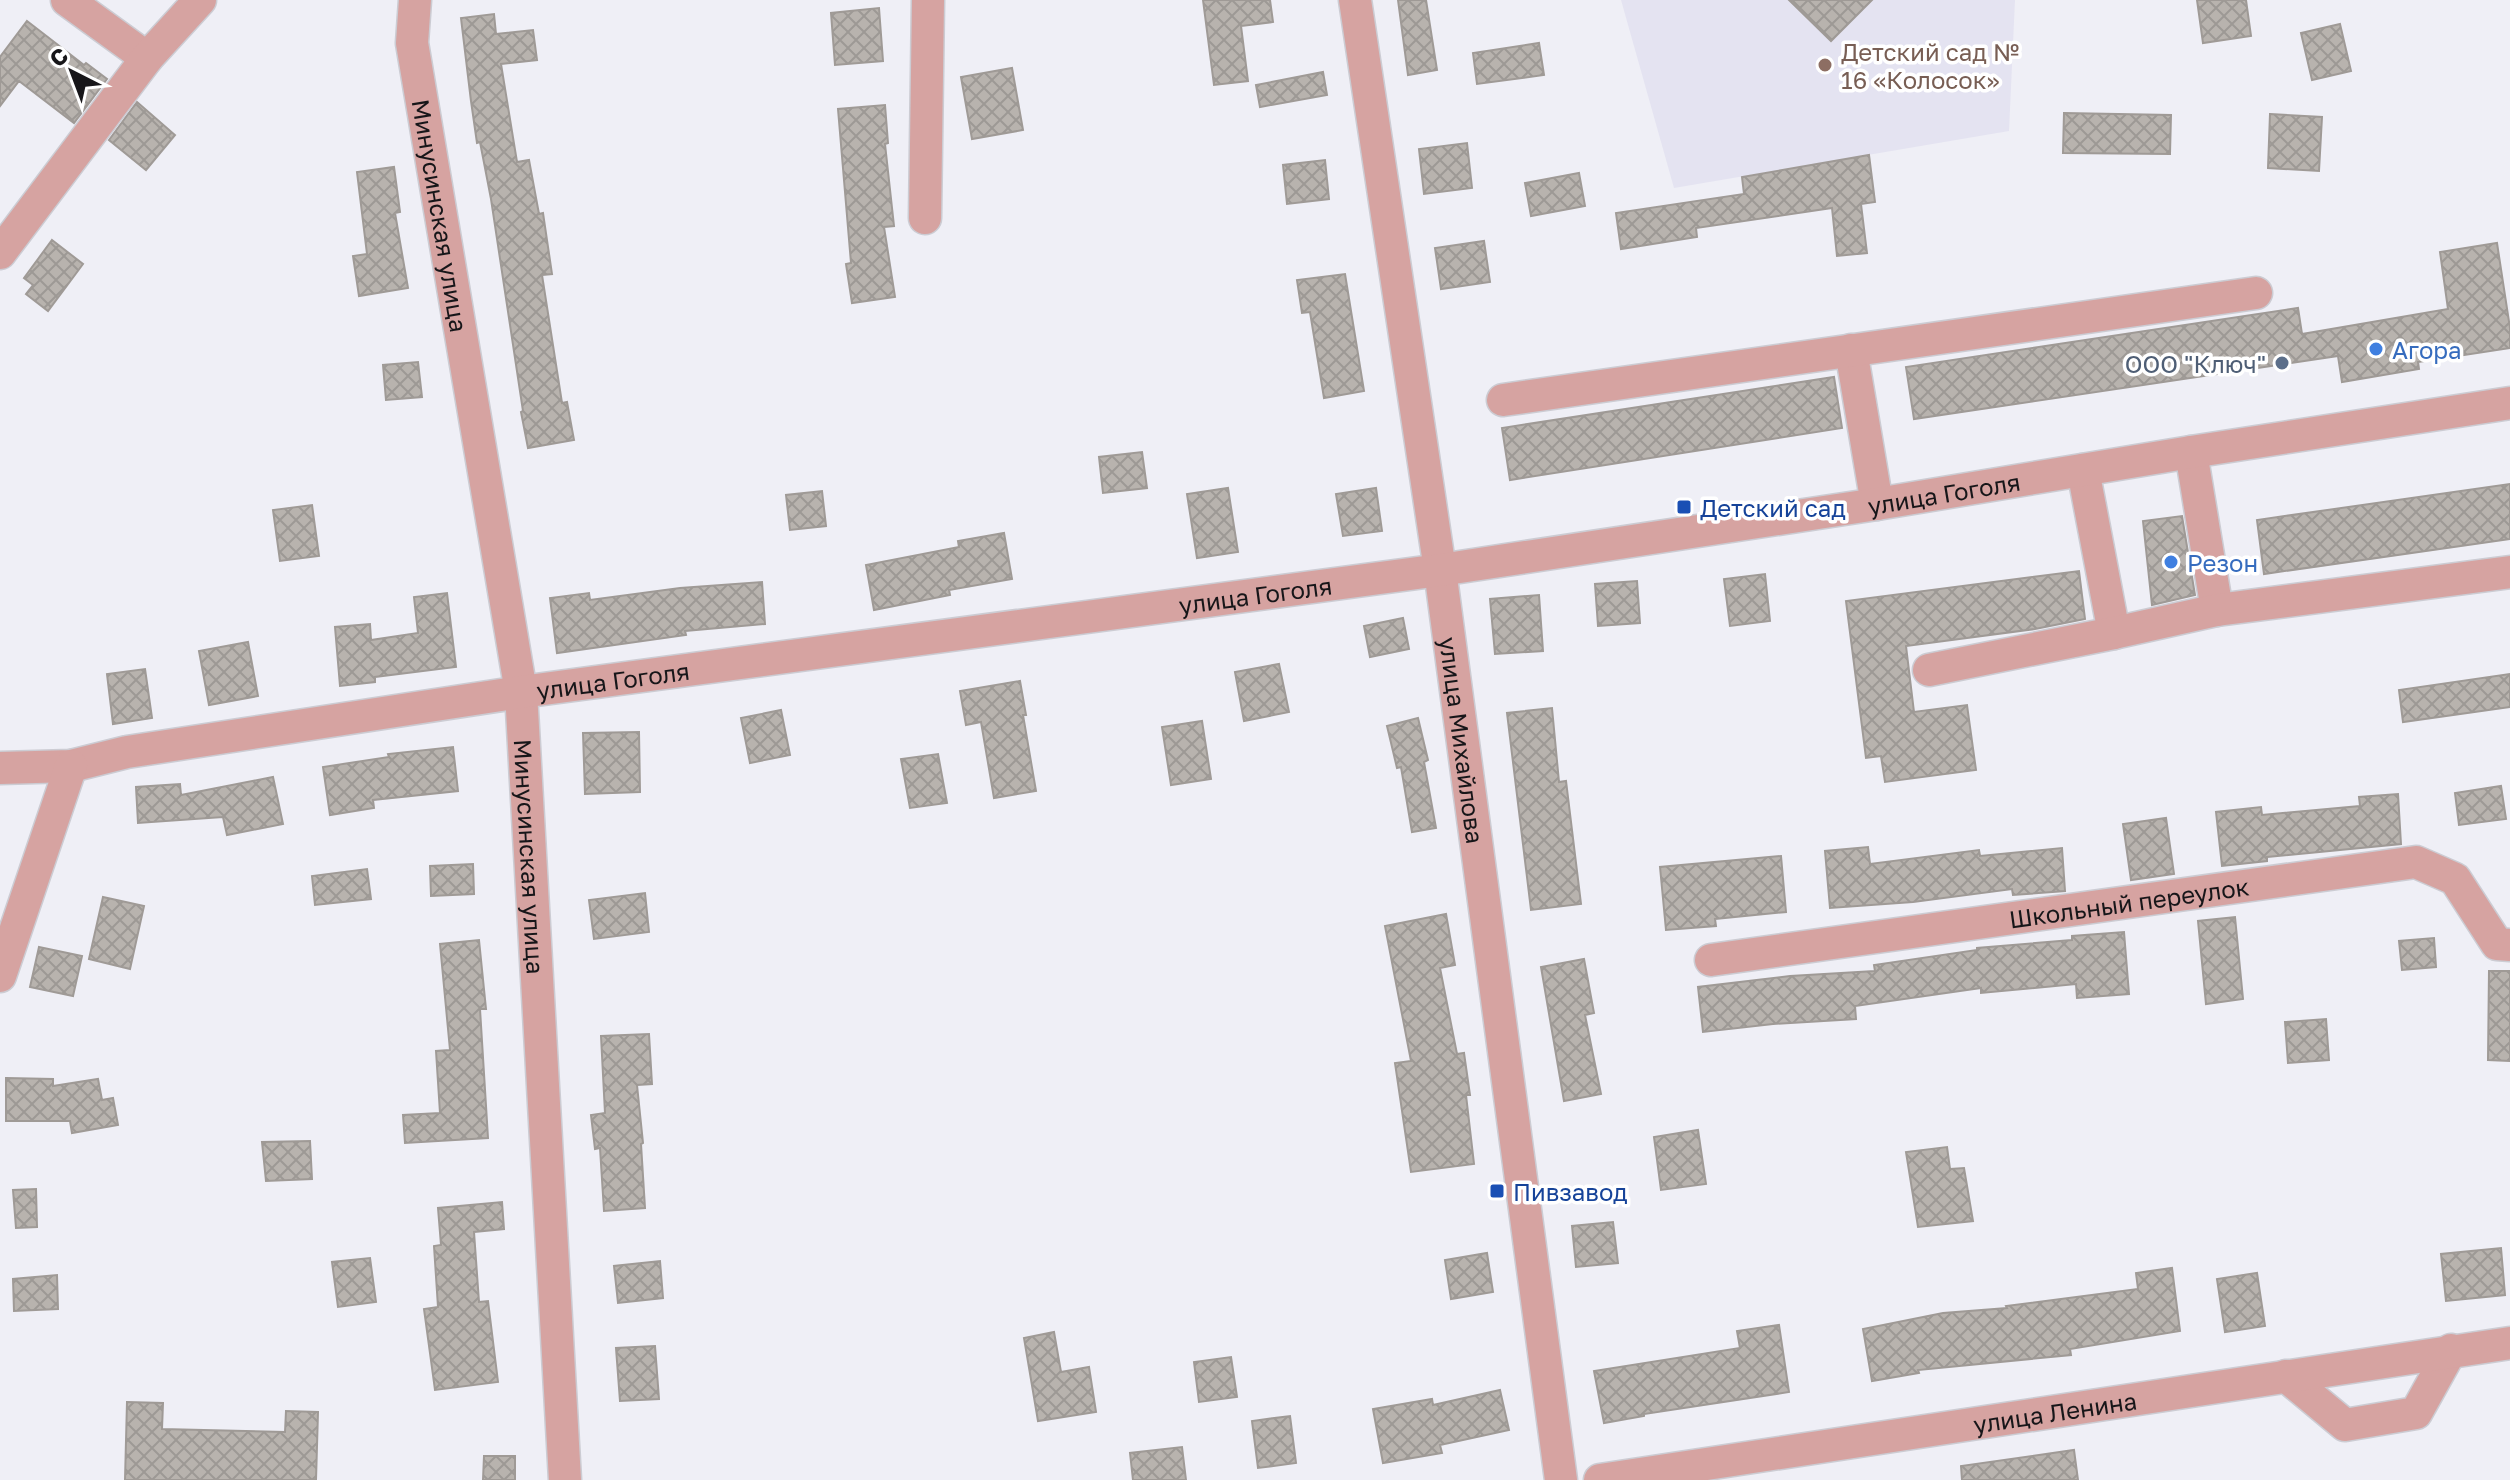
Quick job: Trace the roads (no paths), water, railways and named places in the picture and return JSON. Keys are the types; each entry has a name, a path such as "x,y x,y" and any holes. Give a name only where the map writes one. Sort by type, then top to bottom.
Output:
{"street":[{"path":"67,0 147,58"},
{"path":"0,253 147,58 200,0"},
{"name":"Минусинская улица","path":"415,0 412,43 521,692 565,1480"},
{"path":"925,218 928,0"},
{"name":"улица Михайлова","path":"1355,0 1440,570 1561,1480"},
{"path":"1503,400 2256,293"},
{"path":"1851,350 1877,504"},
{"name":"улица Гоголя","path":"0,768 71,766 127,752 521,692 1440,570 2510,403"},
{"path":"2191,452 2217,610"},
{"path":"2083,470 2114,633"},
{"path":"1929,670 2217,610 2510,572"},
{"path":"0,976 71,766"},
{"name":"Школьный переулок","path":"1711,960 2416,862 2455,879 2497,944 2510,945"},
{"name":"улица Ленина","path":"1600,1480 2510,1343"},
{"path":"2286,1376 2345,1425 2416,1413 2451,1350"}],"place":[{"name":"Детский сад № 16 «Колосок»","path":"1825,65"},
{"name":"Агора","path":"2376,349"},
{"name":"ООО \"Ключ\"","path":"2282,363"},
{"name":"Детский сад","path":"1684,507"},
{"name":"Резон","path":"2171,562"},
{"name":"Пивзавод","path":"1497,1191"}]}
